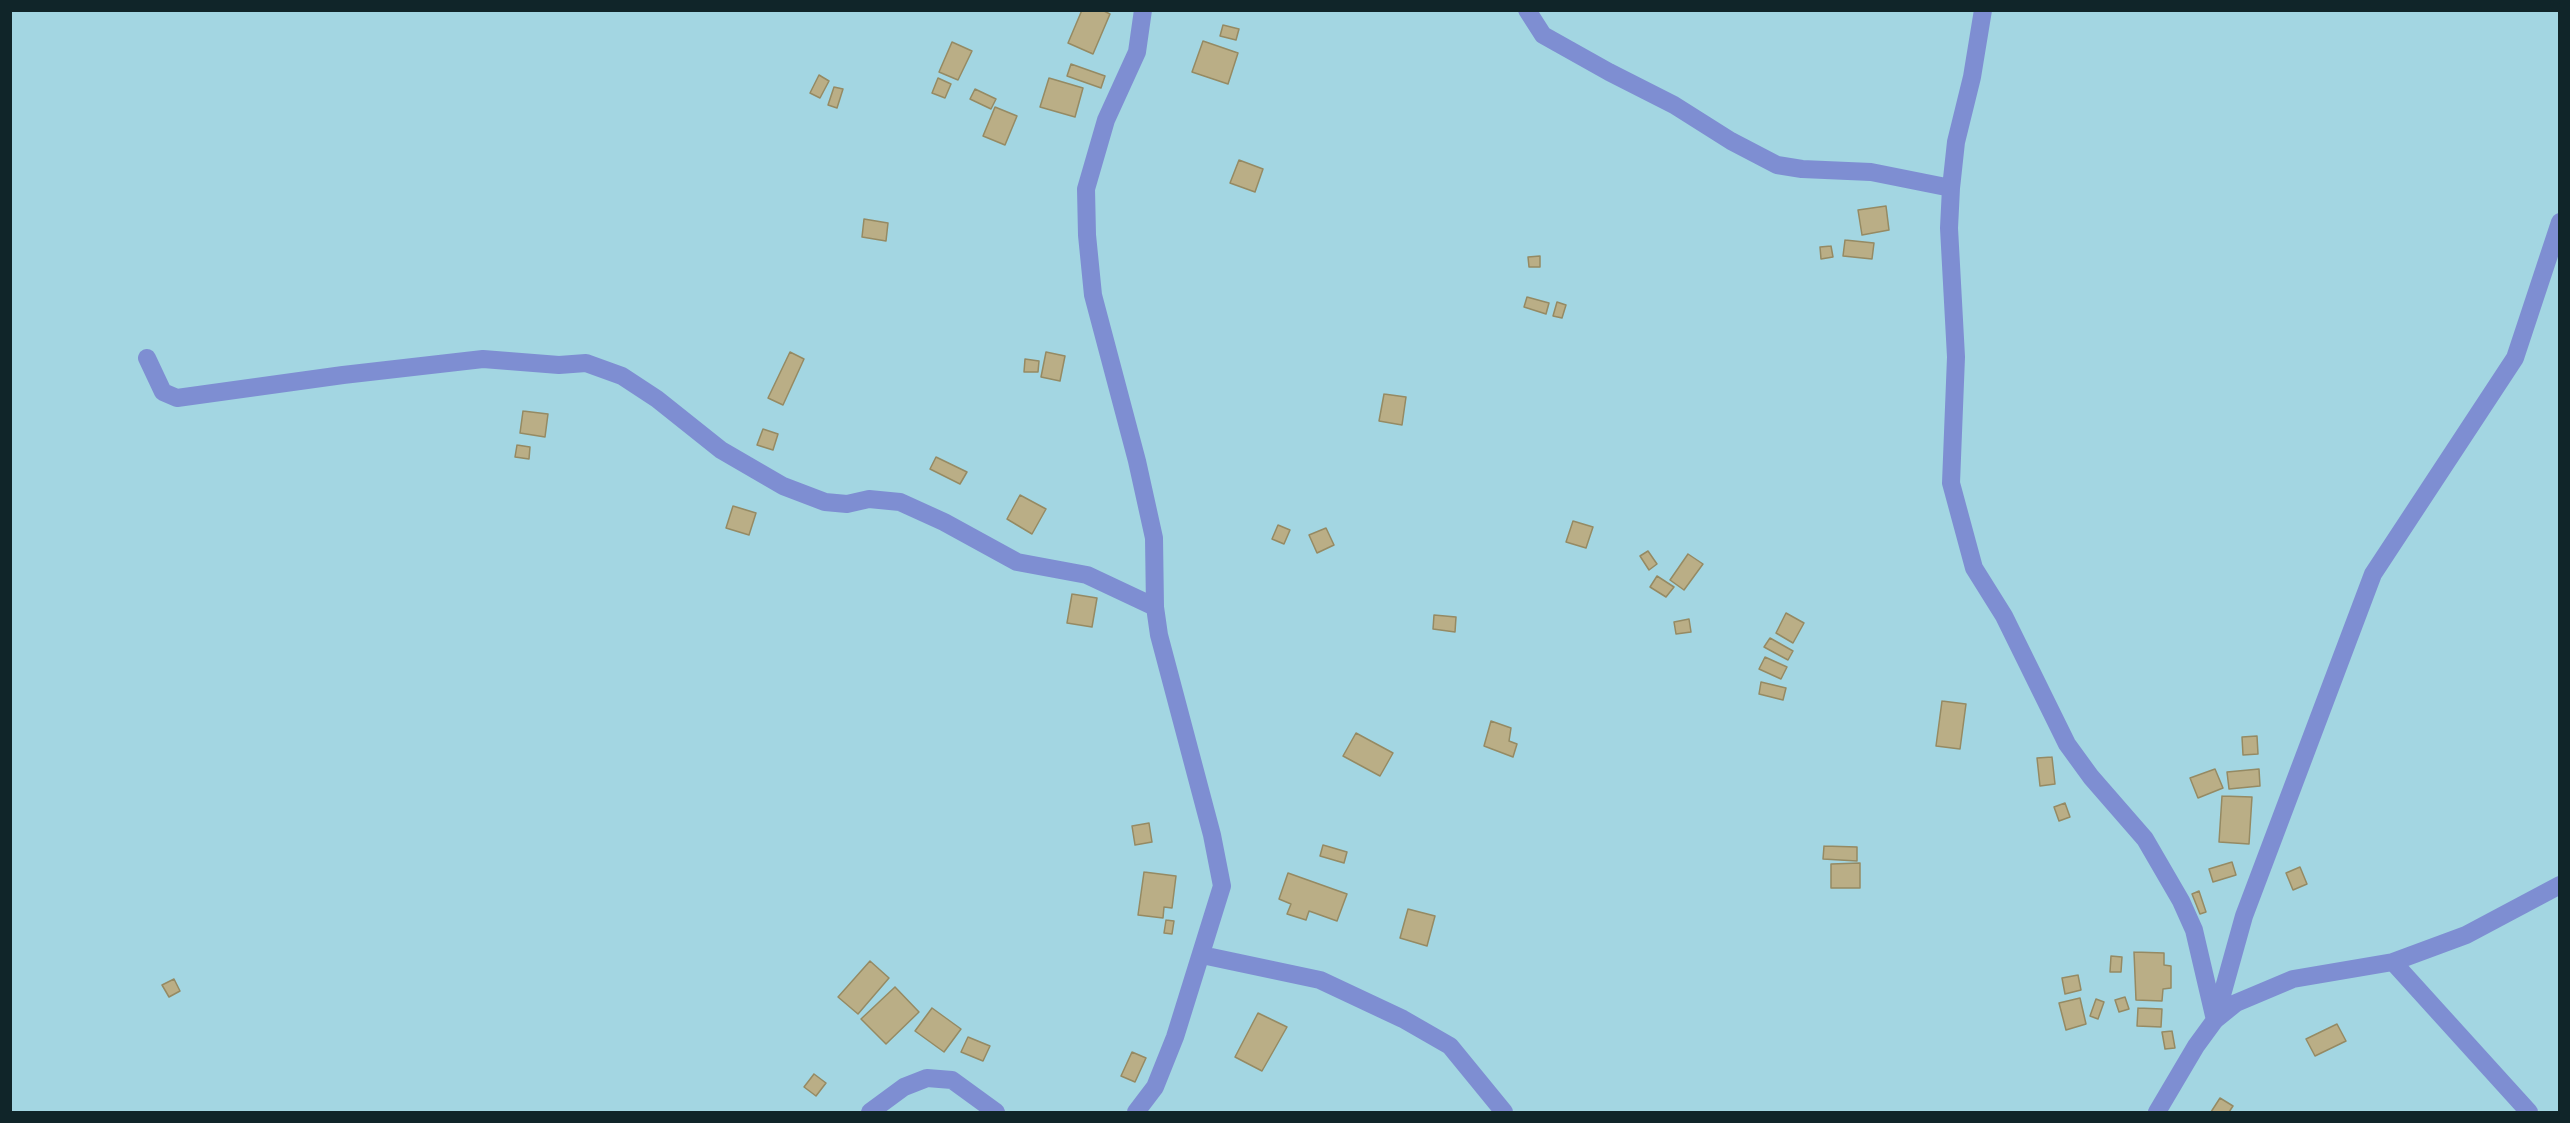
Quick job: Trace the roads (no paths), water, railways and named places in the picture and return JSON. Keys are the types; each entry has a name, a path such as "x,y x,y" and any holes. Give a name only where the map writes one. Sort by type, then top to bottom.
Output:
{"street":[{"path":"1136,1113 1155,1087 1175,1037 1222,886 1212,836 1159,635 1155,607 1154,538 1137,461 1093,295 1087,235 1086,189 1106,120 1137,52 1143,10"},
{"path":"1527,10 1543,35 1674,105 1731,141 1777,165 1802,169 1871,172 1951,188"},
{"path":"1983,10 1972,77 1956,142 1951,188 1949,228 1956,357 1951,483 1974,567 2004,616 2067,744 2091,777 2145,839 2181,901 2194,930 2215,1020"},
{"path":"2215,1020 2244,915 2373,574 2515,358 2559,222"},
{"path":"147,357 164,392 177,398 483,359 559,365 586,363 622,375 657,399 721,450 783,486 825,502 847,504 869,499 900,502 944,522 1017,562 1087,575 1155,607"},
{"path":"2157,1113 2196,1046 2215,1020 2236,1003 2293,979 2393,962 2466,935 2559,885"},
{"path":"1202,955 1320,980 1402,1019 1450,1046 1503,1113"},
{"path":"2393,962 2529,1113"},
{"path":"870,1113 904,1088 927,1078 952,1080 996,1113"}]}
